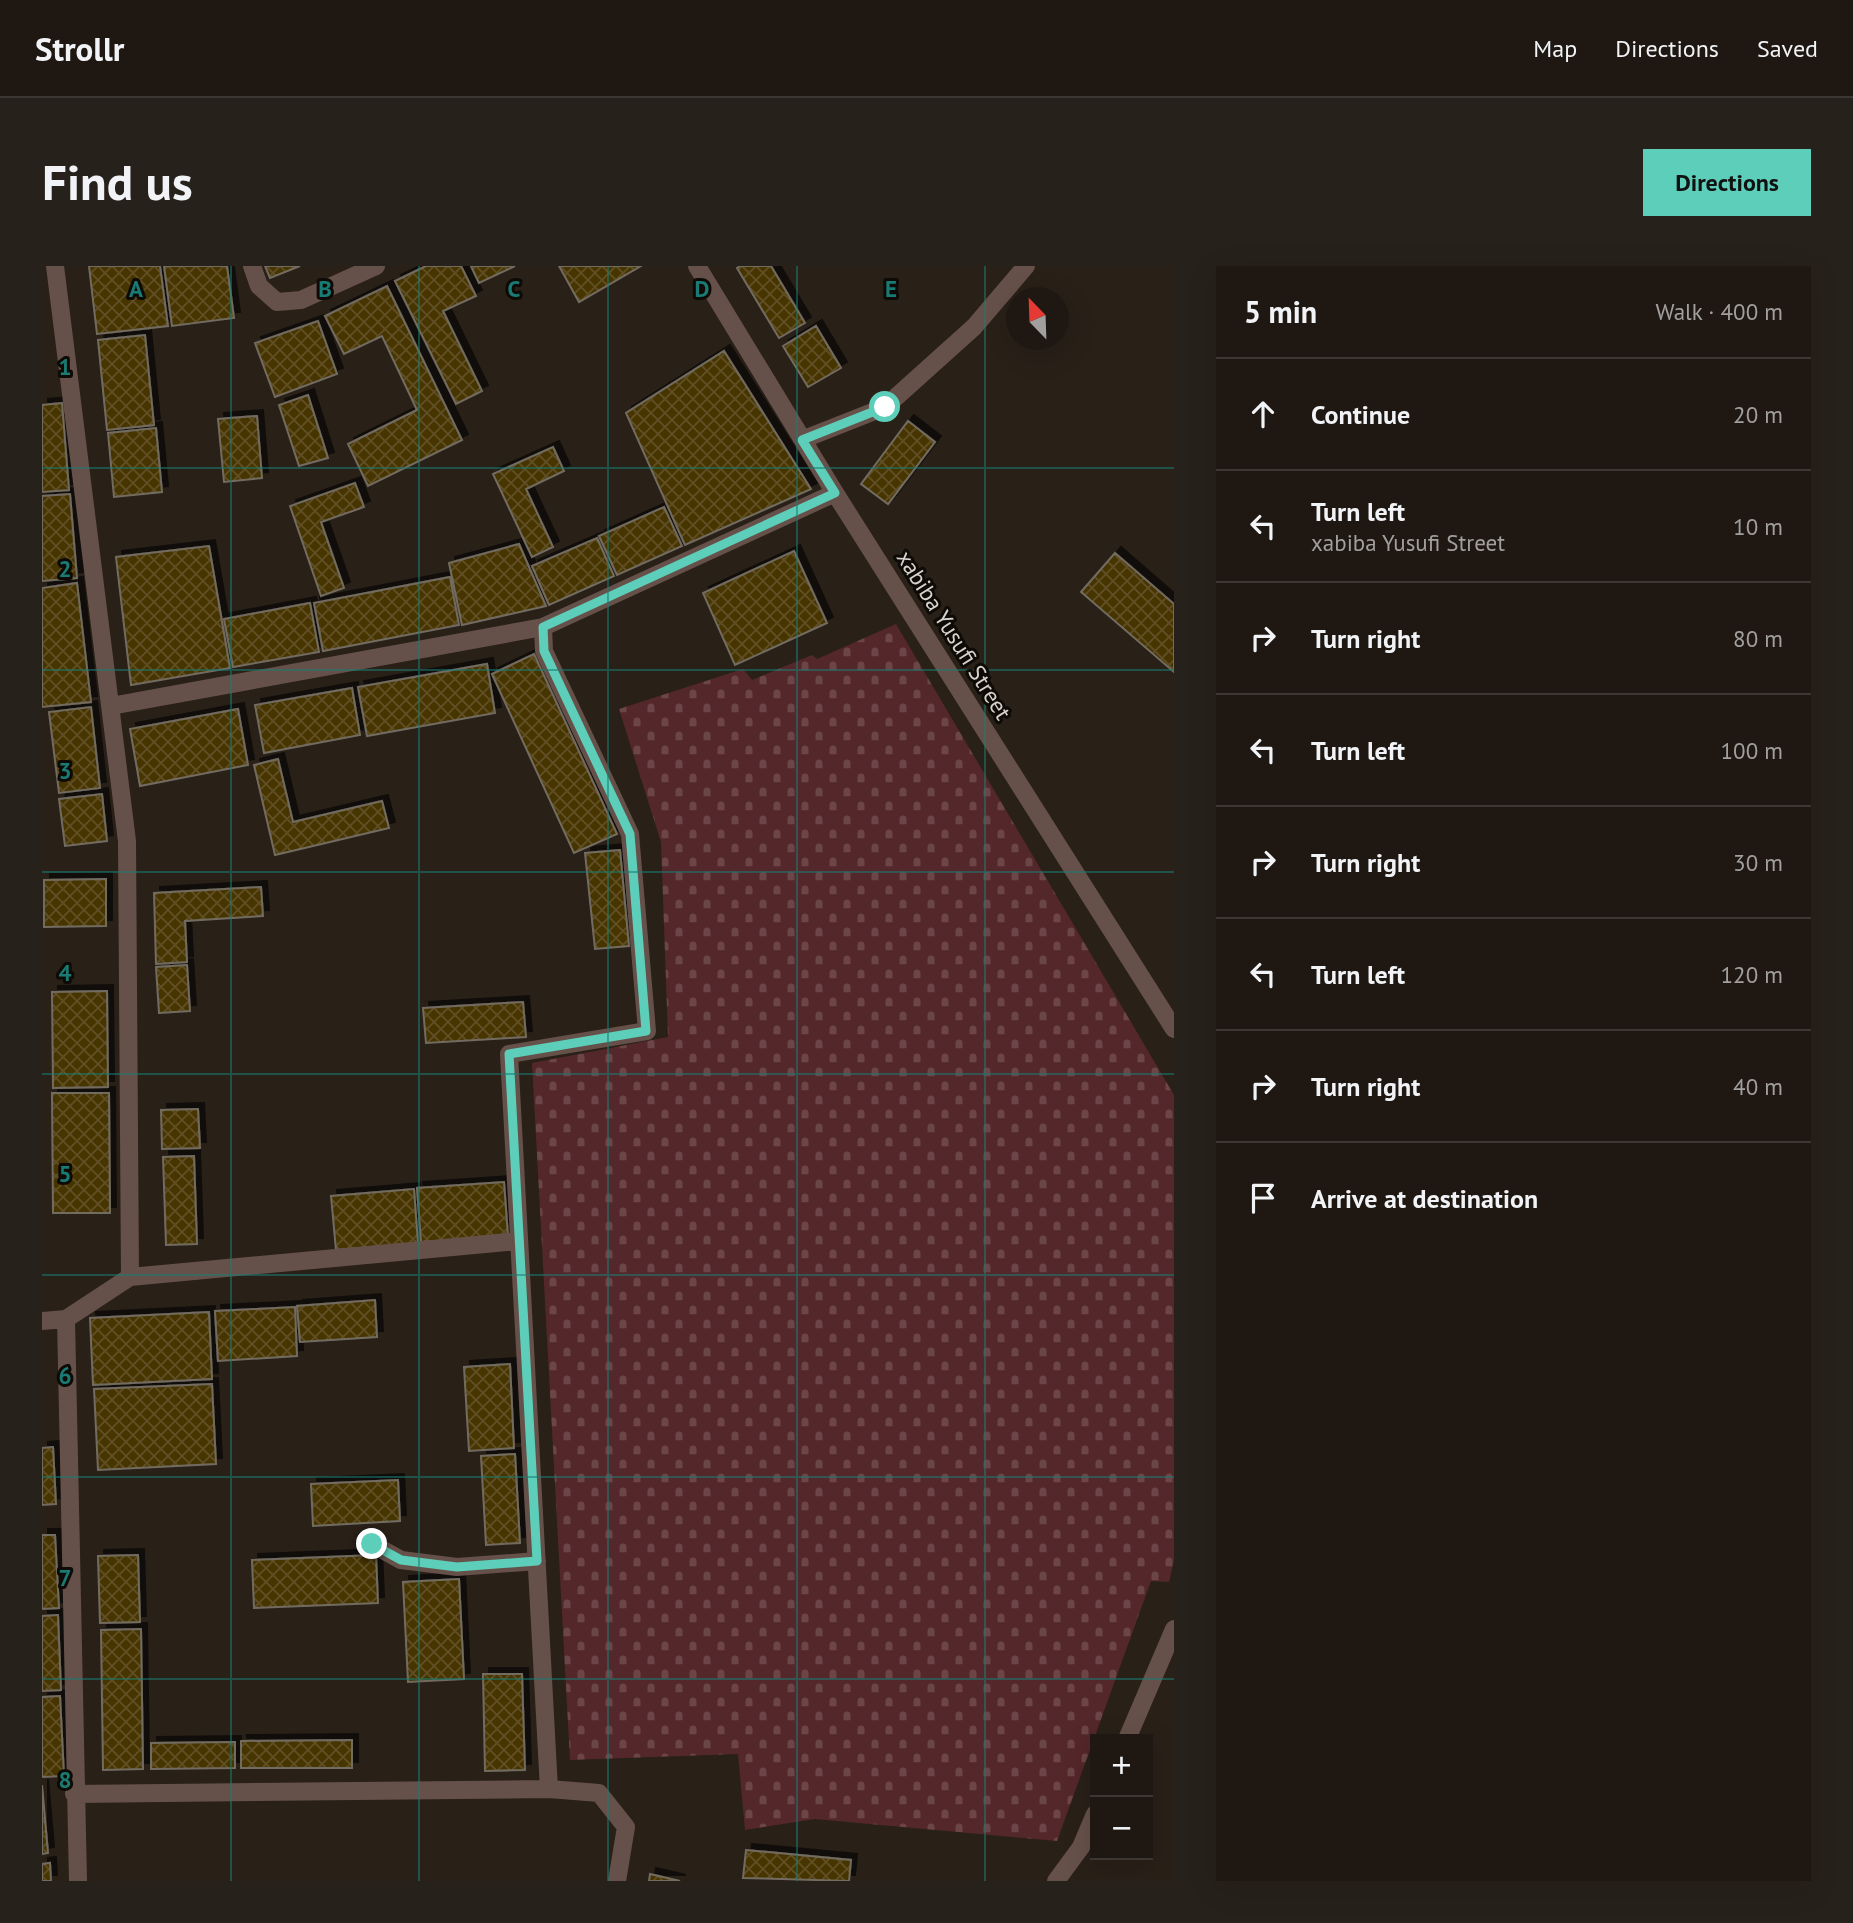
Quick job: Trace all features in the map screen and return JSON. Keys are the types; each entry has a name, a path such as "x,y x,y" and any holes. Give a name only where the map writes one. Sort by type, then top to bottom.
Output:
{"street":[{"path":"55,266 127,841 130,1277"},
{"path":"252,266 259,286 277,302 301,300 376,266"},
{"name":"xabiba Yusufi Street","path":"697,266 835,493 1174,1028"},
{"path":"804,439 885,407 974,327 1026,266"},
{"path":"111,706 543,627 835,493"},
{"path":"543,627 544,651 630,834 646,1031 509,1054 549,1789"},
{"path":"42,1321 65,1319 130,1277 518,1241"},
{"path":"65,1319 78,1881"},
{"path":"372,1544 401,1560 457,1567 537,1561"},
{"path":"1129,1734 1174,1629"},
{"path":"74,1794 549,1789 599,1793 626,1828 617,1881"},
{"path":"1056,1881 1081,1847 1090,1826"}],"green space":[{"path":"896,624 1174,1095 1174,1560 1169,1582 1151,1581 1096,1734 1090,1734 1090,1750 1057,1841 815,1819 745,1830 738,1754 570,1760 532,1063 668,1037 661,842 619,709 743,669 752,680 812,655 817,659"}],"building":[{"path":"89,266 160,266 168,326 97,334"},
{"path":"164,266 227,266 234,318 172,326"},
{"path":"265,266 300,266 270,278"},
{"path":"426,266 461,266 476,296 443,311 482,391 456,404 395,281"},
{"path":"471,266 515,266 479,283"},
{"path":"559,266 641,266 579,302"},
{"path":"771,266 805,323 779,338 737,268"},
{"path":"387,286 462,440 368,486 348,444 417,410 382,336 344,354 325,316"},
{"path":"318,321 337,374 275,397 255,343"},
{"path":"816,326 841,368 808,387 783,346"},
{"path":"145,335 154,425 107,430 98,340"},
{"path":"724,351 811,489 685,545 626,413"},
{"path":"308,395 328,458 299,466 279,405"},
{"path":"62,403 69,490 42,492 42,405"},
{"path":"257,416 262,478 224,482 218,419"},
{"path":"908,421 935,442 888,504 861,484"},
{"path":"156,428 162,492 114,497 108,433"},
{"path":"553,447 564,471 526,489 553,547 532,557 493,474"},
{"path":"355,483 364,507 321,522 344,588 321,596 290,506"},
{"path":"70,494 77,578 42,581 42,496"},
{"path":"664,507 682,546 617,575 599,536"},
{"path":"597,538 614,576 549,605 532,566"},
{"path":"519,544 546,606 462,625 449,563"},
{"path":"209,546 230,668 131,685 116,557"},
{"path":"794,551 827,623 735,665 703,593"},
{"path":"1115,553 1174,604 1174,672 1081,592"},
{"path":"450,577 459,625 323,651 314,603"},
{"path":"77,583 91,702 42,707 42,588"},
{"path":"310,603 319,652 233,667 224,619"},
{"path":"534,654 617,834 574,853 492,674"},
{"path":"487,664 495,713 367,736 358,687"},
{"path":"352,688 360,735 264,753 255,705"},
{"path":"91,707 100,788 59,793 49,712"},
{"path":"238,709 248,765 140,786 130,729"},
{"path":"278,759 293,822 382,801 389,828 275,855 254,765"},
{"path":"102,794 107,841 65,846 59,799"},
{"path":"620,850 629,946 595,949 585,853"},
{"path":"106,879 106,926 44,927 44,880"},
{"path":"261,887 263,916 185,921 187,962 156,964 154,893"},
{"path":"187,965 190,1011 159,1013 156,967"},
{"path":"107,991 108,1087 53,1088 52,992"},
{"path":"523,1002 526,1037 426,1043 423,1008"},
{"path":"52,1093 109,1093 110,1213 53,1213"},
{"path":"198,1109 200,1148 162,1149 161,1110"},
{"path":"194,1156 197,1244 166,1245 163,1157"},
{"path":"504,1182 508,1236 421,1242 417,1188"},
{"path":"414,1189 418,1243 336,1250 331,1196"},
{"path":"375,1300 377,1337 300,1342 297,1306"},
{"path":"295,1307 297,1356 218,1361 215,1311"},
{"path":"209,1312 212,1379 93,1385 90,1318"},
{"path":"510,1364 514,1448 469,1451 464,1367"},
{"path":"212,1384 216,1464 98,1470 94,1389"},
{"path":"53,1447 56,1504 42,1505 42,1448"},
{"path":"515,1454 520,1543 486,1545 481,1456"},
{"path":"398,1480 400,1521 313,1526 311,1484"},
{"path":"42,1535 55,1535 59,1608 42,1609"},
{"path":"138,1555 140,1622 100,1623 98,1556"},
{"path":"376,1555 378,1603 254,1608 252,1560"},
{"path":"459,1579 464,1679 408,1682 403,1582"},
{"path":"58,1615 61,1690 42,1691 42,1616"},
{"path":"141,1629 143,1769 103,1770 101,1630"},
{"path":"483,1674 522,1674 525,1770 485,1771"},
{"path":"60,1696 64,1776 42,1777 42,1697"},
{"path":"352,1740 352,1768 241,1768 241,1741"},
{"path":"235,1742 235,1768 151,1769 151,1743"},
{"path":"42,1785 48,1853 42,1854"},
{"path":"746,1850 851,1860 849,1881 743,1878"},
{"path":"50,1863 51,1881 42,1881 42,1864"},
{"path":"650,1874 680,1881 649,1881"}],"route":[{"path":"372,1544 401,1560 457,1567 537,1561 509,1054 646,1031 630,834 544,651 543,627 835,493 802,440 885,407"}]}
